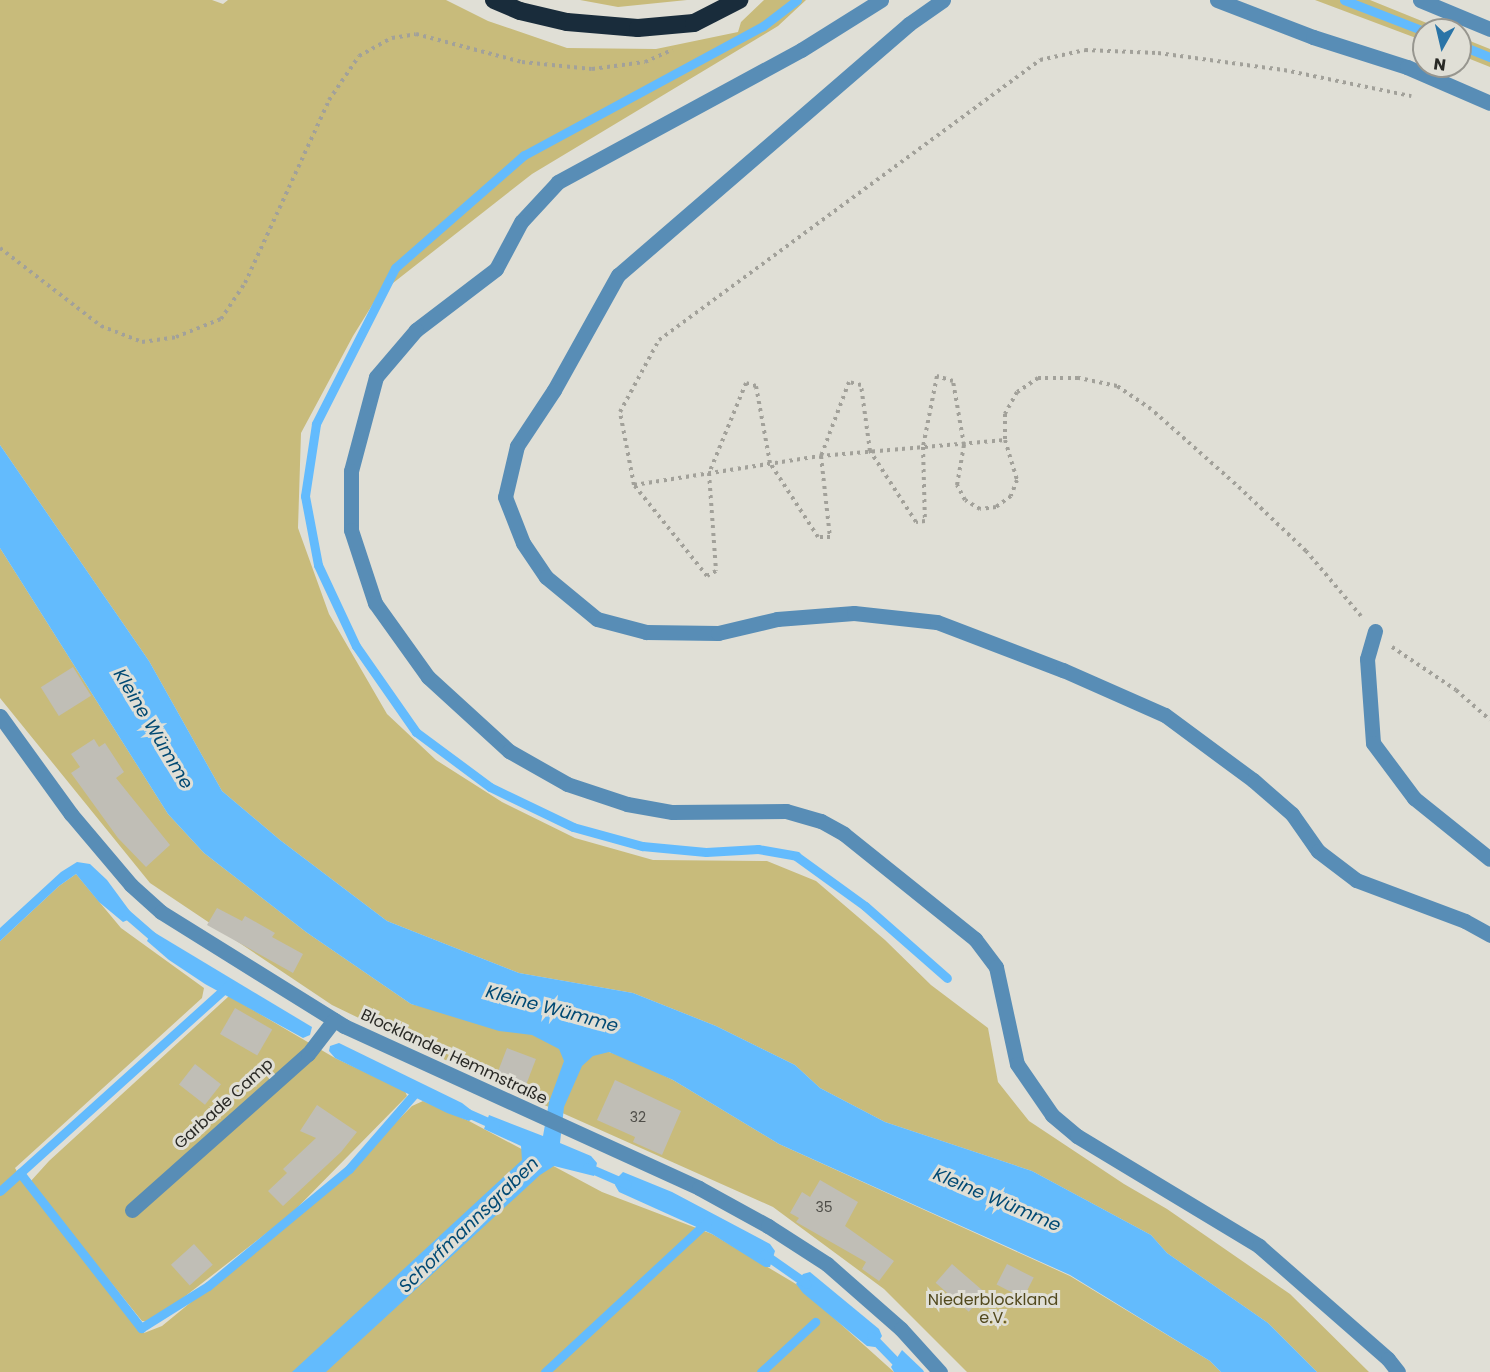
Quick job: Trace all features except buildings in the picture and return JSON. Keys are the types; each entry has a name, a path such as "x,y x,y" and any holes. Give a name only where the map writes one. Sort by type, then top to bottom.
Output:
{"highway":[{"path":"494,0 520,11 567,22 638,28 694,23 739,0"}],"street":[{"path":"881,0 801,50 558,182 521,222 496,269 416,330 376,377 351,471 351,530 375,603 428,677 509,751 567,784 627,804 672,812 786,811 821,821 844,834 975,939 996,967 1017,1064 1052,1115 1077,1136 1259,1246 1388,1359 1398,1372"},
{"path":"943,0 909,24 618,275 554,390 517,446 505,496 523,543 546,577 597,619 646,632 718,633 777,619 854,614 937,622 1063,670 1165,715 1253,780 1292,814 1318,851 1356,880 1465,921 1490,935"},
{"path":"1217,0 1313,37 1407,67 1490,103"},
{"path":"1420,0 1490,29"},
{"path":"1375,631 1367,659 1373,742 1414,798 1490,859"},
{"name":"Blocklander Hemmstraße","path":"0,716 71,814 131,885 161,912 334,1020 699,1188 768,1226 827,1264 901,1329 940,1372"},
{"name":"Garbade Camp","path":"132,1210 308,1054 334,1020"}],"path":[{"path":"0,248 100,326 142,342 176,338 221,319 245,283 329,100 359,56 392,38 416,34 522,62 592,69 645,62 681,46"},
{"path":"1422,99 1400,92 1284,70 1158,53 1085,50 1040,60 659,340 620,412 634,485 707,576 716,571 709,473 746,383 756,386 770,464 818,537 830,537 821,456 849,382 861,385 870,451 916,522 925,521 923,447 937,376 953,381 964,445 957,485 965,500 980,509 996,507 1011,496 1017,480 1005,440 1005,414 1017,392 1038,378 1078,378 1118,386 1151,410 1242,489 1306,551 1375,631 1397,651 1456,690 1490,720"},
{"path":"634,485 821,456 1005,440"}],"green space":[{"path":"0,0 212,0 223,4 228,0 446,0 488,21 567,48 656,49 738,32 741,22 764,0 806,0 778,26 532,174 379,294 353,336 301,433 298,528 329,614 387,714 436,760 502,802 575,838 653,860 767,861 816,881 885,940 931,985 988,1028 998,1082 1029,1121 1124,1184 1167,1209 1290,1294 1369,1372 1317,1372 1268,1323 1167,1253 1151,1235 1032,1171 885,1122 820,1088 795,1065 716,1026 633,993 519,973 387,921 280,840 222,791 149,661 0,445"},
{"path":"580,0 687,0 618,7"},
{"path":"1315,0 1370,0 1414,18 1412,18 1412,36"},
{"path":"1472,42 1490,49 1490,67 1472,60"},
{"name":"Niederblockland e.V.","path":"0,548 168,814 204,853 306,932 411,1004 576,1041 627,1058 673,1080 779,1144 1070,1276 1210,1361 1221,1372 967,1372 884,1289 773,1207 464,1069 332,1005 150,883 0,698"},
{"path":"76,874 121,928 204,988 202,998 15,1168 26,1187 144,1333 162,1326 330,1188 412,1106 423,1101 469,1121 602,1192 712,1234 796,1284 894,1372 0,1372 0,941 59,886"},
{"path":"229,996 335,1058 405,1091 407,1096 291,1214 152,1322 142,1321 30,1182 49,1161"}],"water":[{"path":"0,445 149,661 222,791 280,840 387,921 519,973 633,993 716,1026 795,1065 820,1088 885,1122 1032,1171 1151,1235 1167,1253 1268,1323 1317,1372 1221,1372 1210,1361 1070,1275 779,1144 673,1080 609,1052 593,1056 582,1066 564,1107 560,1143 591,1156 597,1163 594,1176 554,1166 540,1175 326,1372 292,1372 522,1160 521,1146 484,1129 489,1115 543,1136 549,1102 564,1061 559,1049 532,1035 499,1031 411,1004 306,932 204,853 168,814 0,548"},
{"path":"77,862 90,864 107,880 132,914 130,919 123,922 99,902 76,874 59,886 0,941 0,928 61,872"},
{"path":"152,931 312,1027 310,1035 303,1038 205,984 169,960 147,941"},
{"path":"339,1043 462,1103 471,1110 472,1119 469,1121 447,1113 335,1058 329,1051 330,1046"},
{"path":"623,1172 672,1192 770,1244 775,1251 770,1267 765,1267 712,1234 619,1192 615,1185 616,1179"},
{"path":"810,1272 879,1329 882,1336 875,1347 867,1346 803,1293 796,1284 803,1274"},
{"path":"902,1350 924,1372 894,1372 891,1367"}],"waterway":[{"path":"797,0 763,26 524,155 395,268 316,424 305,496 318,565 356,646 416,732 490,787 573,827 642,846 706,852 758,849 796,856 865,906 947,978"},
{"path":"1344,0 1412,26"},
{"path":"1472,50 1490,57"},
{"path":"122,910 159,942"},
{"path":"0,1191 228,986"},
{"path":"20,1173 141,1328 208,1286 349,1169 416,1092"},
{"path":"461,1110 495,1125"},
{"path":"587,1167 626,1184"},
{"path":"545,1372 707,1222"},
{"path":"764,1254 807,1284"},
{"path":"761,1372 815,1322"},
{"path":"871,1336 906,1372"}],"water label":[{"name":"Kleine Wümme","path":"153,729"},
{"name":"Kleine Wümme","path":"552,1009"},
{"name":"Kleine Wümme","path":"997,1200"},
{"name":"Schorfmannsgraben","path":"469,1225"}]}
